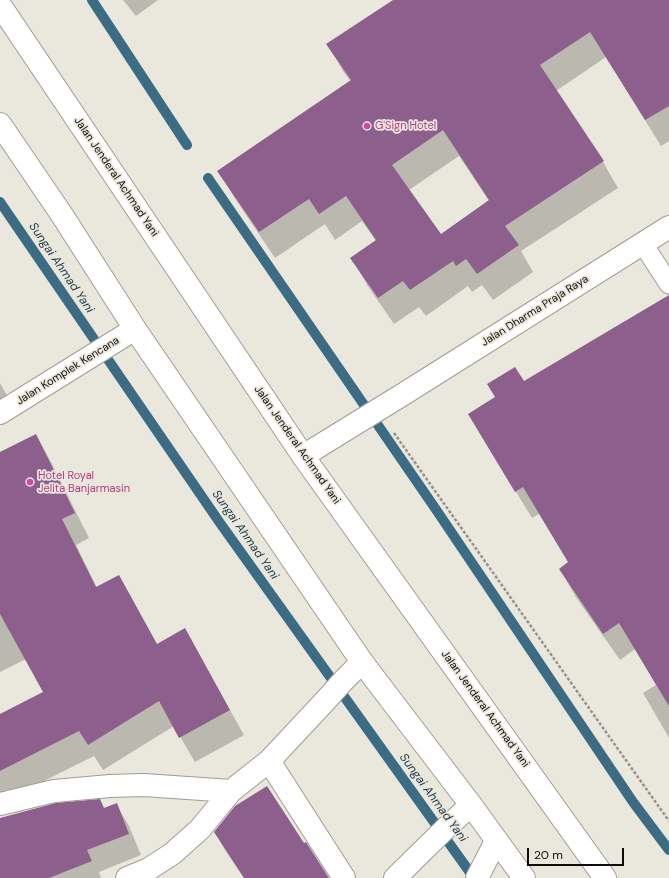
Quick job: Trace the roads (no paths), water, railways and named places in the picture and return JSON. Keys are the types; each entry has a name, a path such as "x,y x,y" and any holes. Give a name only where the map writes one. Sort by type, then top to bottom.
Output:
{"main road":[{"name":"Jalan Jenderal Achmad Yani","path":"0,5 605,878"},
{"path":"0,124 62,215 136,329 362,662 472,805 524,878"},
{"name":"Jalan Dharma Praja Raya","path":"310,451 378,410 669,227"},
{"name":"Jalan Komplek Kencana","path":"0,413 136,329"},
{"path":"127,878 147,870 172,854 200,829 231,791 269,761 362,662"},
{"path":"269,761 344,878"},
{"path":"0,804 54,791 144,784 231,791"},
{"path":"395,878 429,843 472,805"},
{"path":"478,876 496,840"}],"lane":[{"path":"643,244 669,284"}],"waterway":[{"name":"Sungai Ahmad Yani","path":"92,0 187,145"},
{"name":"Sungai Ahmad Yani","path":"208,178 437,511 633,802 669,850"},
{"name":"Sungai Ahmad Yani","path":"0,202 220,523 474,878"}],"place":[{"name":"G'Sign Hotel","path":"367,126"},
{"name":"Hotel Royal Jelita Banjarmasin","path":"30,482"}]}
